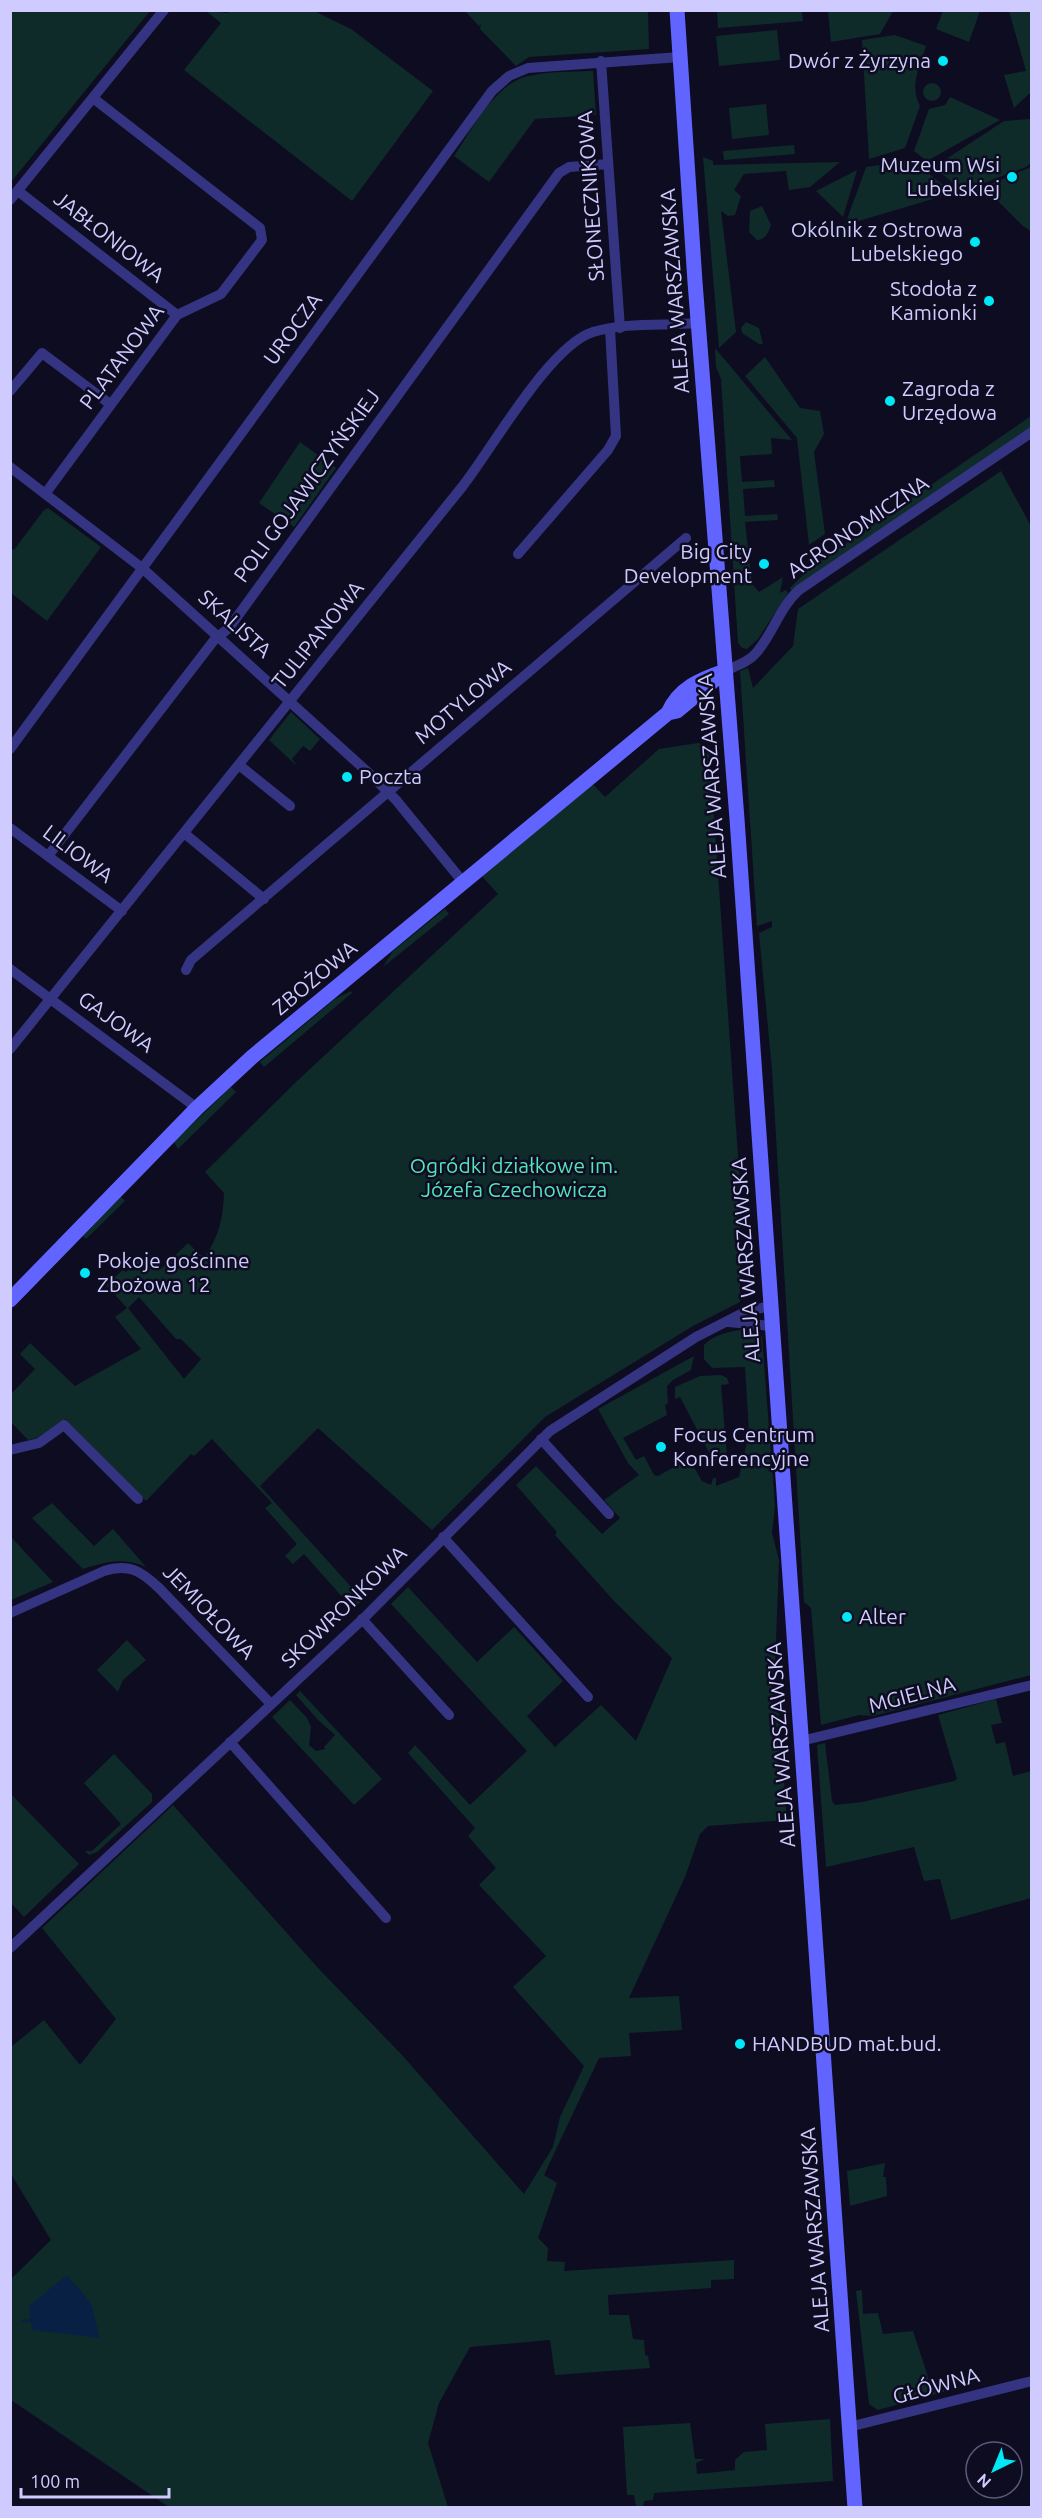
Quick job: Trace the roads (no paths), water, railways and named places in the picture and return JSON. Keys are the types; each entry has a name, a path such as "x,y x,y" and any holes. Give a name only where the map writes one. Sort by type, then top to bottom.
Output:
{"street":[{"path":"10,200 164,10"},
{"name":"ALEJA WARSZAWSKA","path":"677,10 855,2508"},
{"name":"UROCZA","path":"10,749 485,99 509,76 528,68 680,57"},
{"name":"SŁONECZNIKOWA","path":"518,555 608,450 616,436 615,329 601,61"},
{"name":"PLATANOWA","path":"45,494 177,315 221,294 262,240 262,233 252,222 93,98"},
{"name":"POLI GOJAWICZYŃSKIEJ","path":"48,855 218,636 234,621 559,173 569,167 608,164"},
{"name":"JABŁONIOWA","path":"18,190 177,315"},
{"name":"TULIPANOWA","path":"10,1049 462,487 543,375 564,351 582,337 615,329 698,323"},
{"path":"10,391 42,353 110,404"},
{"name":"AGRONOMICZNA","path":"725,671 749,660 757,652 786,604 799,590 1032,432"},
{"name":"SKALISTA","path":"10,467 142,568 290,701 388,791 463,882"},
{"name":"MOTYLOWA","path":"186,970 191,960 686,538"},
{"name":"ZBOŻOWA","path":"10,1300 197,1108 252,1057 668,712 677,711 725,671"},
{"path":"239,765 290,806"},
{"name":"LILIOWA","path":"10,828 122,911"},
{"path":"184,834 264,899"},
{"name":"GAJOWA","path":"10,969 197,1108"},
{"name":"SKOWRONKOWA","path":"10,1948 362,1619 541,1439 571,1416 624,1385 696,1337 748,1311 770,1306"},
{"path":"725,1322 771,1326"},
{"path":"10,1450 39,1443 64,1425 138,1499"},
{"path":"541,1439 609,1514"},
{"path":"443,1538 588,1697"},
{"name":"JEMIOŁOWA","path":"10,1613 104,1571 118,1566 131,1568 142,1572 159,1588 271,1704"},
{"path":"362,1619 449,1715"},
{"name":"MGIELNA","path":"801,1741 1032,1685"},
{"path":"230,1742 386,1918"},
{"name":"GŁÓWNA","path":"849,2427 1032,2381"}],"water":[{"path":"67,2275 91,2303 100,2338 32,2330 29,2306"}],"waterway":[{"path":"23,2321 31,2320"}],"place":[{"name":"Dwór z Żyrzyna","path":"943,61"},
{"name":"Muzeum Wsi Lubelskiej","path":"1012,177"},
{"name":"Okólnik z Ostrowa Lubelskiego","path":"975,242"},
{"name":"Stodoła z Kamionki","path":"989,301"},
{"name":"Zagroda z Urzędowa","path":"890,401"},
{"name":"Big City Development","path":"764,564"},
{"name":"Poczta","path":"347,777"},
{"name":"Pokoje gościnne Zbożowa 12","path":"85,1273"},
{"name":"Focus Centrum Konferencyjne","path":"661,1447"},
{"name":"Alter","path":"847,1617"},
{"name":"HANDBUD mat.bud.","path":"740,2044"}],"park label":[{"name":"Ogródki działkowe im. Józefa Czechowicza","path":"514,1178"}]}
